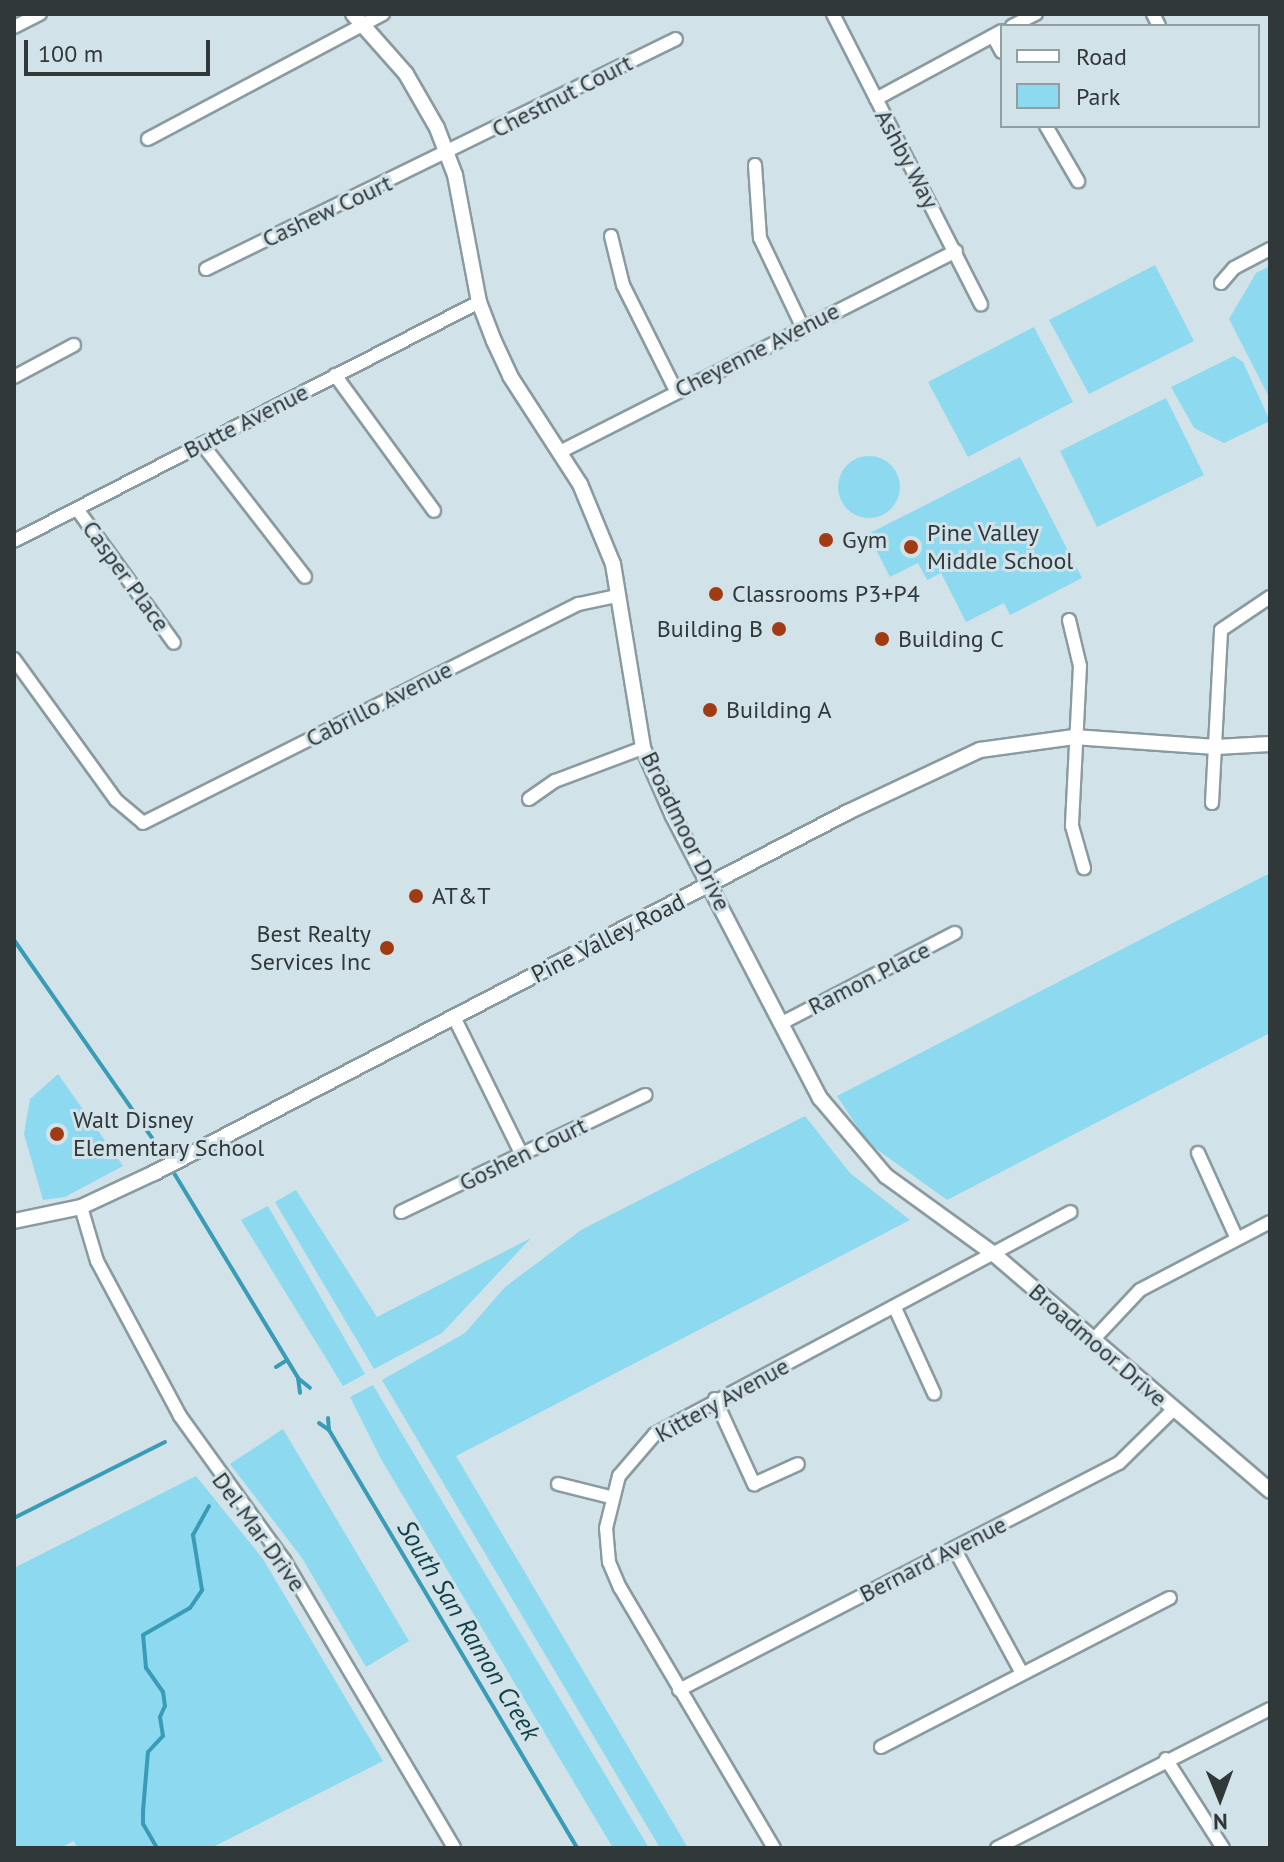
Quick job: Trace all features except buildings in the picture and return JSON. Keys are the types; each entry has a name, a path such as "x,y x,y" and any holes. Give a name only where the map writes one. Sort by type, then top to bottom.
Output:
{"street":[{"path":"14,27 40,14"},
{"path":"148,139 359,19 383,14"},
{"name":"Ashby Way","path":"833,14 981,305"},
{"path":"1016,24 1036,14"},
{"name":"Broadmoor Drive","path":"359,19 424,101 448,154 466,220 479,302 510,376 560,452 600,528 618,596 643,748 673,816 712,885 820,1098 848,1136 886,1176 995,1255 1270,1491"},
{"path":"876,99 997,33"},
{"name":"Chestnut Court","path":"448,154 676,39"},
{"path":"1047,128 1078,181"},
{"name":"Cashew Court","path":"206,269 448,154"},
{"path":"755,165 760,238 802,326"},
{"path":"611,236 623,285 676,391"},
{"path":"1221,283 1234,268 1270,249"},
{"name":"Cheyenne Avenue","path":"560,452 802,326 956,251"},
{"name":"Butte Avenue","path":"14,541 479,302"},
{"path":"14,377 74,345"},
{"path":"335,375 434,511"},
{"path":"202,444 305,577"},
{"name":"Casper Place","path":"77,509 174,643"},
{"name":"Cabrillo Avenue","path":"14,659 116,800 143,823 579,604 618,596"},
{"path":"1212,803 1221,630 1270,597"},
{"path":"1069,620 1080,666 1074,737 1072,826 1084,868"},
{"name":"Pine Valley Road","path":"14,1221 81,1207 154,1173 980,750 1074,737 1216,747 1270,744"},
{"path":"529,799 555,781 643,748"},
{"name":"Ramon Place","path":"782,1023 955,933"},
{"path":"454,1017 522,1155"},
{"name":"Goshen Court","path":"401,1212 645,1095"},
{"path":"1198,1153 1237,1239"},
{"name":"Del Mar Drive","path":"81,1207 97,1261 180,1416 284,1560 454,1848"},
{"name":"Kittery Avenue","path":"774,1848 679,1690 609,1562 610,1497 636,1452 655,1434 715,1399 895,1308 1070,1212"},
{"path":"1094,1339 1140,1290 1270,1222"},
{"path":"895,1308 934,1393"},
{"path":"715,1399 754,1484 798,1464"},
{"name":"Bernard Avenue","path":"679,1690 1119,1463 1173,1410"},
{"path":"558,1484 610,1497"},
{"path":"954,1548 1022,1673"},
{"path":"881,1747 1170,1598"},
{"path":"997,1848 1166,1759 1270,1709"},
{"path":"1166,1759 1223,1848"}],"green space":[{"path":"1155,265 1194,341 1089,394 1049,320"},
{"path":"1270,266 1270,399 1229,319 1256,273"},
{"path":"1034,327 1073,402 968,457 928,382"},
{"path":"1234,356 1243,362 1270,421 1224,443 1194,428 1171,387"},
{"path":"1166,398 1204,475 1097,527 1060,451"},
{"path":"863,456 875,456 891,465 898,475 898,499 891,509 875,518 863,518 843,504 838,493 838,481 852,461"},
{"path":"1020,457 1082,578 1010,615 1004,603 966,622 941,573 927,580 918,563 890,577 868,534"},
{"path":"1270,873 1270,1033 947,1200 868,1143 837,1096"},
{"name":"Walt Disney Elementary School","path":"58,1074 123,1166 65,1197 43,1200 24,1134 30,1099"},
{"path":"805,1116 850,1173 910,1220 456,1456 688,1848 660,1848 382,1380 465,1333 505,1287 581,1230"},
{"path":"296,1190 377,1317 531,1238 442,1333 374,1369 275,1202"},
{"path":"268,1206 365,1374 343,1386 241,1220"},
{"path":"373,1385 649,1848 613,1848 381,1459 350,1397"},
{"path":"283,1429 409,1641 366,1667 302,1558 230,1464"},
{"path":"196,1476 263,1559 383,1761 211,1848 77,1848 74,1841 60,1848 14,1848 14,1568"}],"waterway":[{"name":"South San Ramon Creek","path":"14,940 157,1145 298,1378 300,1393"},
{"path":"276,1367 287,1360"},
{"name":"South San Ramon Creek","path":"299,1379 310,1388"},
{"name":"South San Ramon Creek","path":"328,1418 329,1430"},
{"name":"South San Ramon Creek","path":"319,1423 329,1430 577,1848"},
{"path":"14,1518 165,1442"},
{"path":"157,1848 143,1824 143,1811 148,1752 163,1736 160,1717 165,1706 163,1692 146,1668 143,1635 190,1608 202,1590 193,1535 209,1506"}],"place":[{"name":"Gym","path":"826,540"},
{"name":"Pine Valley Middle School","path":"911,547"},
{"name":"Classrooms P3+P4","path":"716,594"},
{"name":"Building B","path":"779,629"},
{"name":"Building C","path":"882,639"},
{"name":"Building A","path":"710,710"},
{"name":"AT&T","path":"416,896"},
{"name":"Best Realty Services Inc","path":"387,948"},
{"name":"Walt Disney Elementary School","path":"57,1134"}]}
